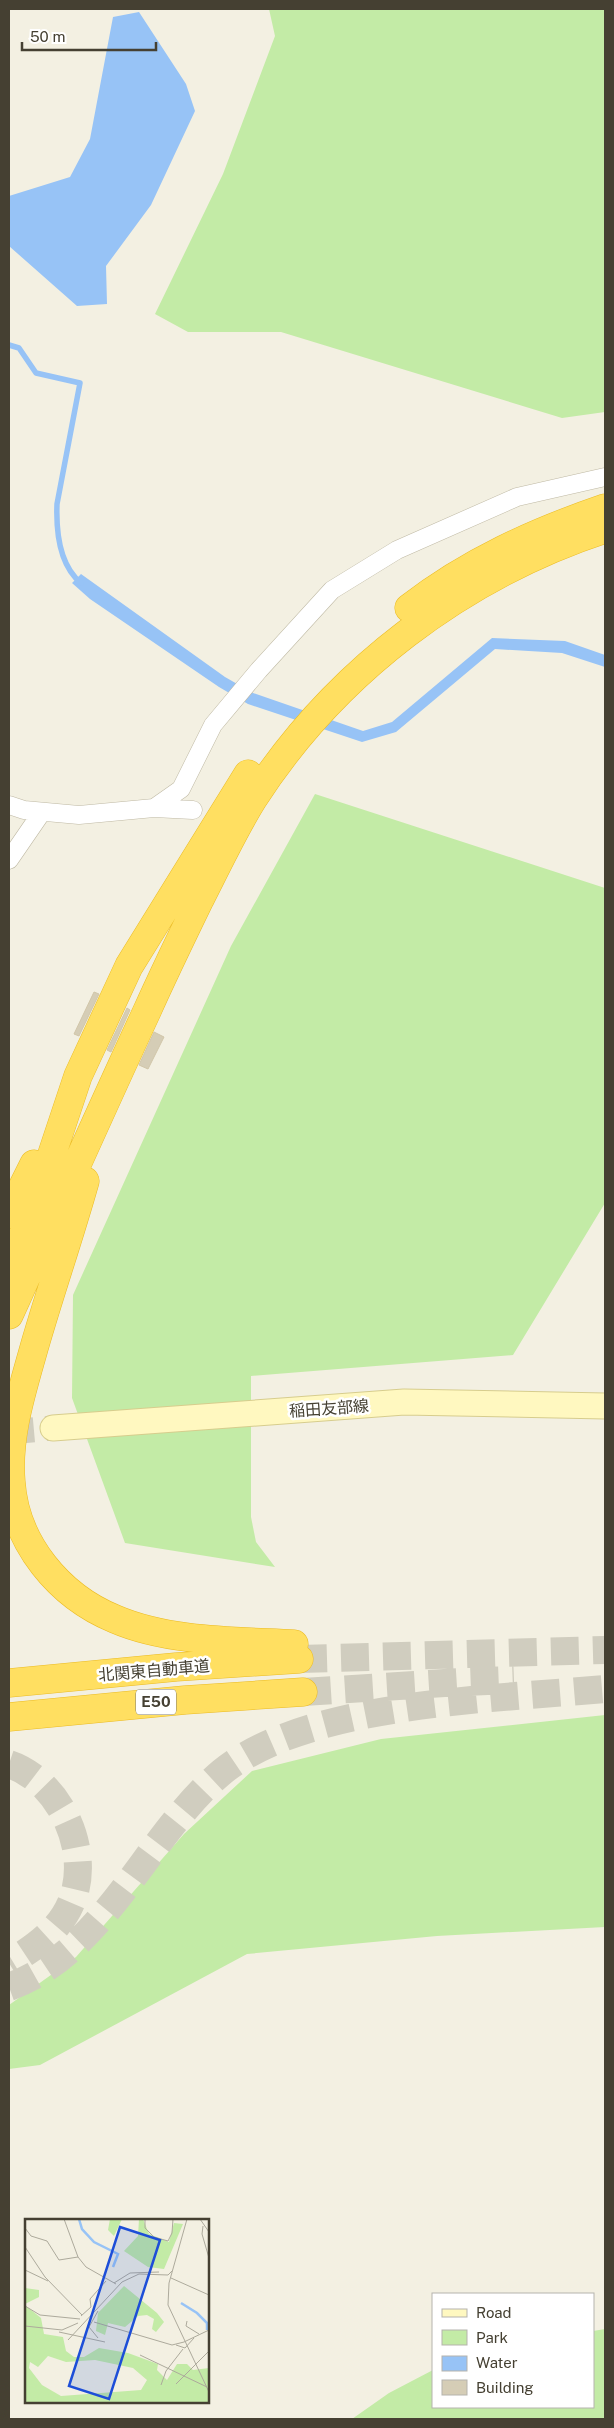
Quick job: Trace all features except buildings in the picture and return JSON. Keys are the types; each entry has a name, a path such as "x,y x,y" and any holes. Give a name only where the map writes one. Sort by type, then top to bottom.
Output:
{"highway":[{"path":"9,1214 78,1076 129,966 236,793 264,752 296,712 332,673 370,638 463,571 518,542 605,508"},
{"path":"9,1315 110,1088 224,851 253,800 311,722 385,651 427,618 476,586 527,559 605,529"},
{"path":"9,1265 31,1217 78,1076"},
{"name":"北関東自動車道","path":"9,1684 176,1667 297,1652 168,1634 116,1620 81,1602 54,1579 34,1552 18,1516 11,1482 11,1446 20,1397 71,1231 110,1088"},
{"name":"北関東自動車道","path":"9,1717 185,1700 304,1692"}],"main road":[{"name":"稲田友部線","path":"53,1428 404,1402 605,1406"}],"street":[{"path":"154,808 181,789 213,725 259,670 332,590 397,550 517,497 605,476"},
{"path":"9,805 24,810 79,815 154,808 193,810"},
{"path":"9,860 42,812"}],"green space":[{"path":"269,9 605,9 605,412 562,418 281,332 188,332 155,314 223,174 275,36"},
{"path":"315,794 605,888 605,1203 513,1355 251,1376 251,1517 256,1542 275,1567 125,1543 72,1398 73,1295 231,946"},
{"path":"605,1715 605,1927 437,1936 247,1954 40,2065 9,2069 9,2005 76,1957 184,1834 252,1771 381,1739"},
{"path":"605,2329 605,2419 352,2419 389,2393 432,2371 432,2408 594,2408 594,2331"}],"water":[{"path":"139,12 186,84 195,111 151,205 106,266 107,304 77,306 9,246 9,196 70,177 90,139 113,17"},
{"path":"81,574 225,677 253,693 363,731 392,722 492,638 565,641 605,655 605,667 562,653 495,649 396,732 362,742 248,704 219,687 90,599 72,583"}],"waterway":[{"path":"9,345 19,348 36,373 80,383 57,504 57,514 58,536 63,557 74,576 81,583"}],"tunnel":[{"path":"9,1432 53,1428"},
{"path":"299,1659 605,1650"},
{"path":"303,1692 514,1680"},
{"path":"9,1987 43,1970 72,1948 99,1920 195,1798 222,1772 258,1749 303,1731 352,1718 405,1708 459,1701 605,1689"},
{"path":"9,1764 27,1773 43,1786 57,1802 67,1821 74,1841 78,1862 77,1883 71,1903 60,1922 45,1938 9,1963"}]}
